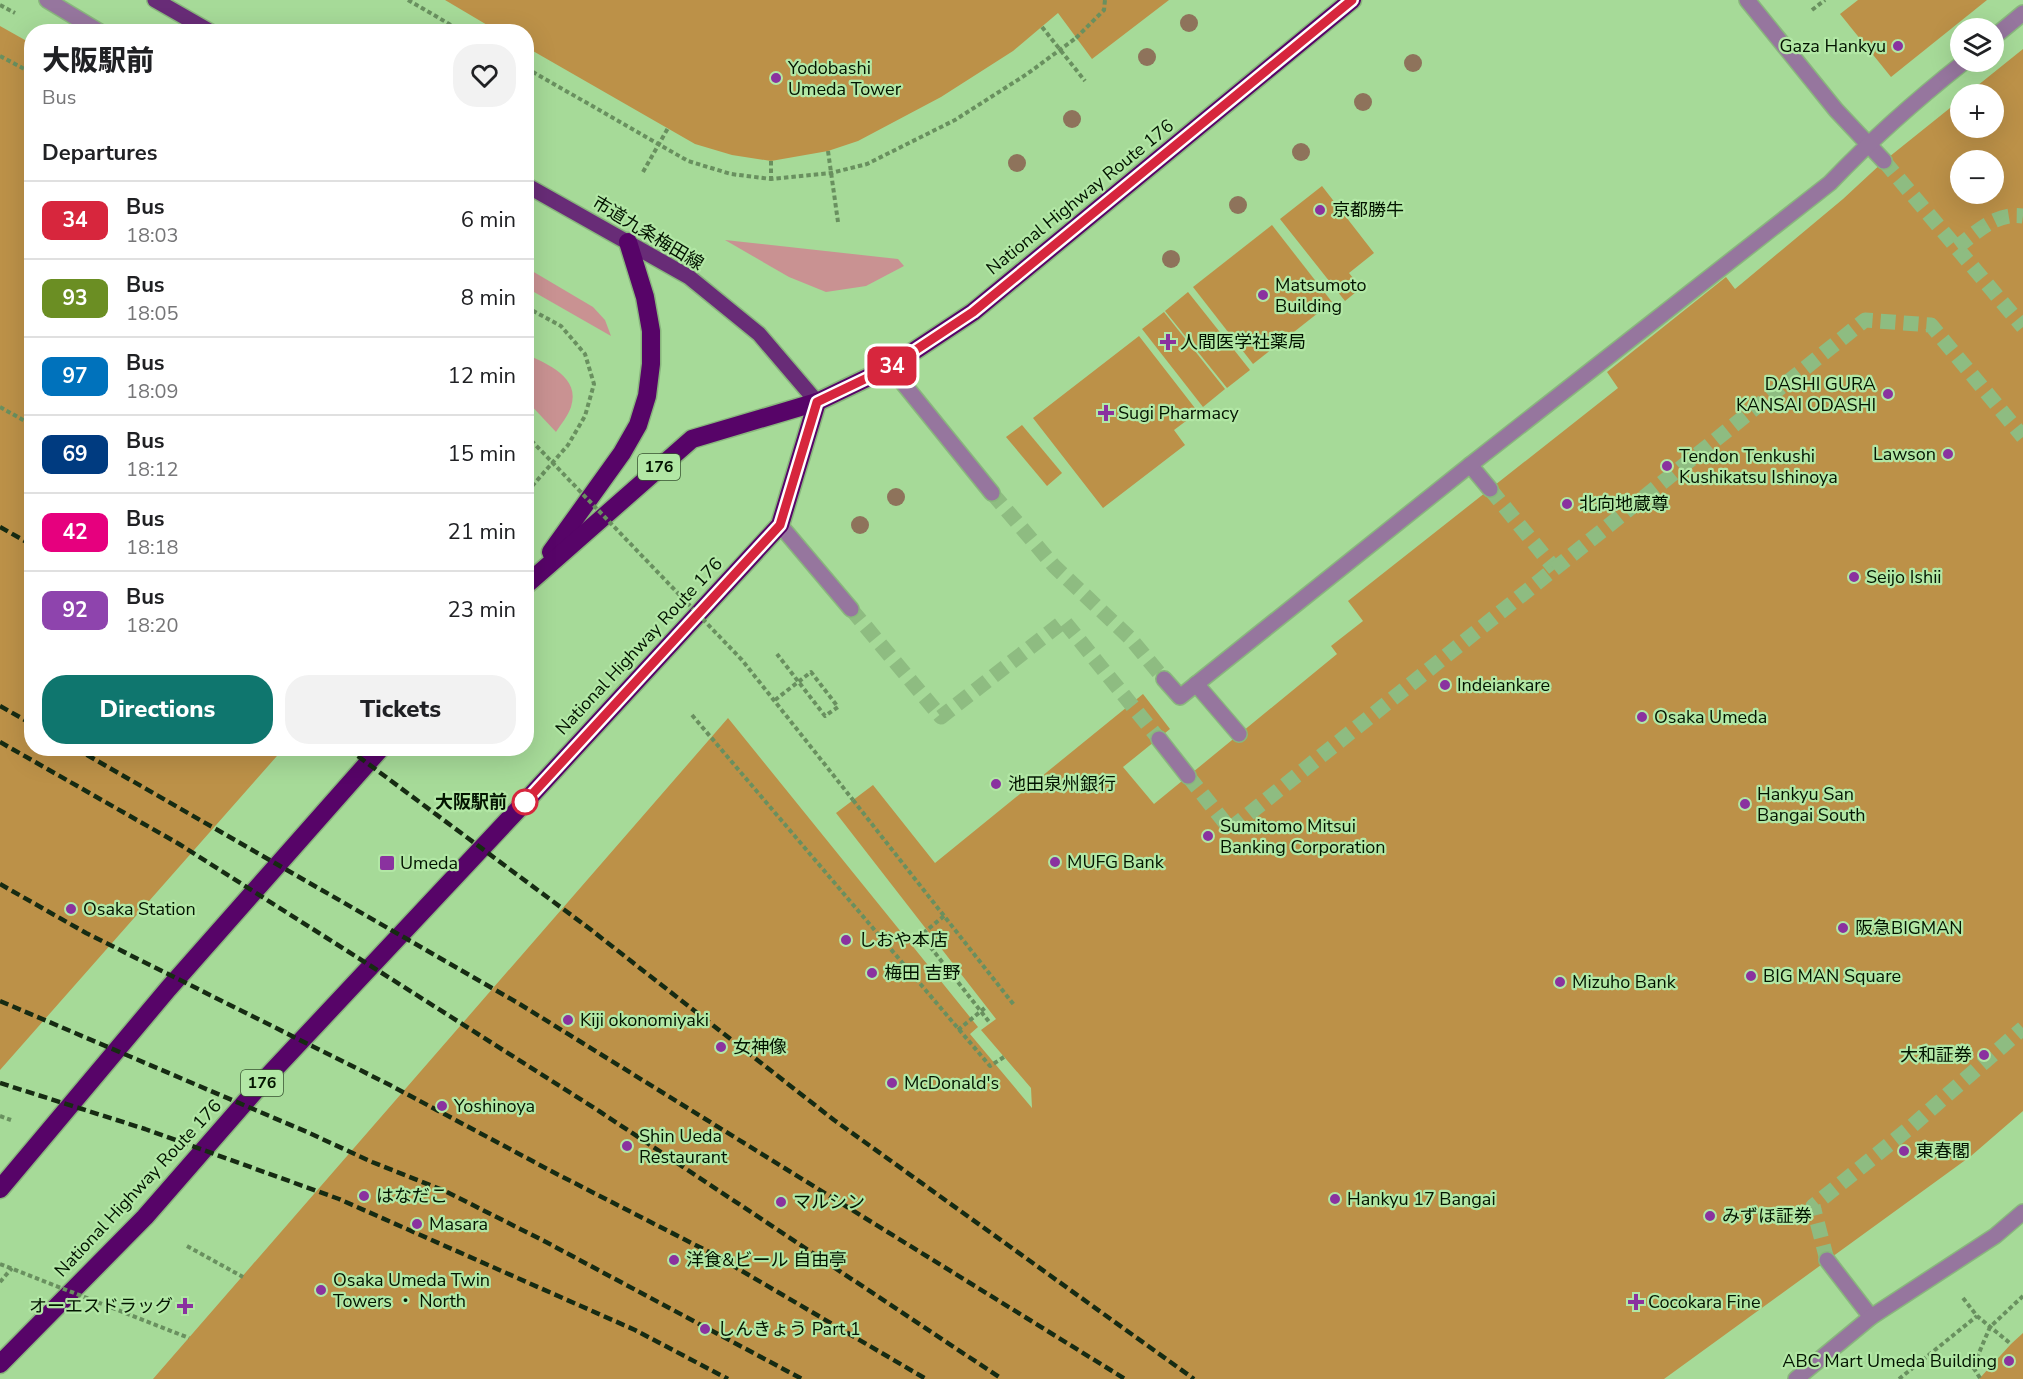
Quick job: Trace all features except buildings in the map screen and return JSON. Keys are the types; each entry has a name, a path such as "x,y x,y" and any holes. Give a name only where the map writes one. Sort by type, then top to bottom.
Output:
{"highway":[{"name":"National Highway Route 176","path":"534,579 692,439 817,402 890,367 973,312 1352,0"},
{"path":"534,576 622,453 638,425 651,364 651,331 645,297 628,242"},
{"name":"National Highway Route 176","path":"0,1364 145,1217 269,1075 780,525 817,402"},
{"path":"0,1189 175,980 374,756"}],"main road":[{"path":"155,0 197,24"},
{"name":"市道九条梅田線","path":"534,189 689,277 759,334 817,402"}],"street":[{"path":"47,0 87,24"},
{"path":"1748,0 1836,110 1884,161"},
{"path":"2004,29 2023,13"},
{"path":"1164,679 1180,697 1470,465 1830,183 1868,143 1952,72"},
{"path":"890,367 992,493"},
{"path":"1470,465 1490,489"},
{"path":"780,525 851,609"},
{"path":"1196,684 1239,734"},
{"path":"1159,739 1188,776"},
{"path":"1796,1379 1871,1317 1995,1236 2023,1212"},
{"path":"1827,1260 1871,1317"}],"path":[{"path":"408,0 450,24"},
{"path":"534,73 688,161 731,174 771,179 831,173 867,164 955,120 1028,74 1076,38 1104,10 1105,0"},
{"path":"1812,10 1825,0"},
{"path":"1042,27 1084,81"},
{"path":"0,56 24,69"},
{"path":"643,172 668,128"},
{"path":"828,151 838,222"},
{"path":"771,161 771,179"},
{"path":"534,311 561,326 585,354 594,384 585,416 568,445 534,484"},
{"path":"0,408 24,421"},
{"path":"534,443 741,660 775,700 1014,1005"},
{"path":"775,700 793,686 802,679 811,672 838,707 825,716 804,690 797,681 777,654"},
{"path":"692,715 990,1066 1004,1057"},
{"path":"944,916 921,935 990,1023"},
{"path":"958,1030 986,1007"},
{"path":"0,1116 11,1120"},
{"path":"187,1246 243,1277"},
{"path":"0,1264 189,1338"},
{"path":"0,1282 12,1268"},
{"path":"1980,1378 1973,1367 1990,1327 2023,1296"},
{"path":"1963,1298 1977,1316 2011,1344"},
{"path":"1899,1379 1977,1316"}],"shaded area":[{"path":"725,240 898,259 904,266 866,286 826,292 789,277"},
{"path":"534,272 593,307 605,320 611,336 534,292"},
{"path":"534,358 560,373 571,387 573,397 571,407 556,432 534,408"}],"tunnel":[{"path":"1884,161 2023,327"},
{"path":"1957,247 1987,224 2004,217 2023,216"},
{"path":"1188,776 1230,829 1865,320 1931,325 2023,437"},
{"path":"1490,489 1555,569"},
{"path":"992,493 1054,566 1130,638 1164,679"},
{"path":"851,609 941,717 1064,621 1159,739"},
{"path":"1827,1260 1813,1206 1912,1126 2023,1028"}],"railway":[{"path":"0,527 24,540"},
{"path":"0,706 24,720"},
{"path":"0,742 24,756"},
{"path":"25,756 179,844 599,1111 1002,1379"},
{"path":"89,756 518,1003 1125,1379"},
{"path":"358,756 590,929 834,1120 1194,1379"},
{"path":"0,884 86,933 388,1084 713,1254 926,1379"},
{"path":"0,1001 372,1162 445,1191 546,1242 802,1379"},
{"path":"0,1083 145,1129 339,1199 635,1330 728,1379"}],"bus line":[{"name":"34","path":"525,802 780,525 817,402 890,367 973,312 1352,0"}],"place":[{"name":"Gaza Hankyu","path":"1898,46"},
{"name":"Yodobashi Umeda Tower","path":"776,78"},
{"name":"京都勝牛","path":"1320,210"},
{"name":"Matsumoto Building","path":"1263,295"},
{"name":"人間医学社薬局","path":"1168,342"},
{"name":"DASHI GURA KANSAI ODASHI","path":"1888,394"},
{"name":"Sugi Pharmacy","path":"1106,413"},
{"name":"Lawson","path":"1948,454"},
{"name":"Tendon Tenkushi Kushikatsu Ishinoya","path":"1667,466"},
{"name":"北向地蔵尊","path":"1567,504"},
{"name":"Seijo Ishii","path":"1854,577"},
{"name":"Indeiankare","path":"1445,685"},
{"name":"Osaka Umeda","path":"1642,717"},
{"name":"池田泉州銀行","path":"996,784"},
{"name":"大阪駅前","path":"525,802"},
{"name":"Hankyu San Bangai South","path":"1745,804"},
{"name":"Sumitomo Mitsui Banking Corporation","path":"1208,836"},
{"name":"MUFG Bank","path":"1055,862"},
{"name":"Umeda","path":"387,863"},
{"name":"Osaka Station","path":"71,909"},
{"name":"阪急BIGMAN","path":"1843,928"},
{"name":"しおや本店","path":"846,940"},
{"name":"梅田 吉野","path":"872,973"},
{"name":"BIG MAN Square","path":"1751,976"},
{"name":"Mizuho Bank","path":"1560,982"},
{"name":"Kiji okonomiyaki","path":"568,1020"},
{"name":"女神像","path":"721,1047"},
{"name":"大和証券","path":"1984,1055"},
{"name":"McDonald's","path":"892,1083"},
{"name":"Yoshinoya","path":"442,1106"},
{"name":"Shin Ueda Restaurant","path":"627,1146"},
{"name":"東春閣","path":"1904,1151"},
{"name":"はなだこ","path":"364,1196"},
{"name":"Hankyu 17 Bangai","path":"1335,1199"},
{"name":"マルシン","path":"781,1202"},
{"name":"みずほ証券","path":"1710,1216"},
{"name":"Masara","path":"417,1224"},
{"name":"洋食&ビール 自由亭","path":"674,1260"},
{"name":"Osaka Umeda Twin Towers ・ North","path":"321,1290"},
{"name":"Cocokara Fine","path":"1636,1302"},
{"name":"オーエスドラッグ","path":"185,1306"},
{"name":"しんきょう Part 1","path":"705,1329"},
{"name":"ABC Mart Umeda Building","path":"2009,1361"}]}
